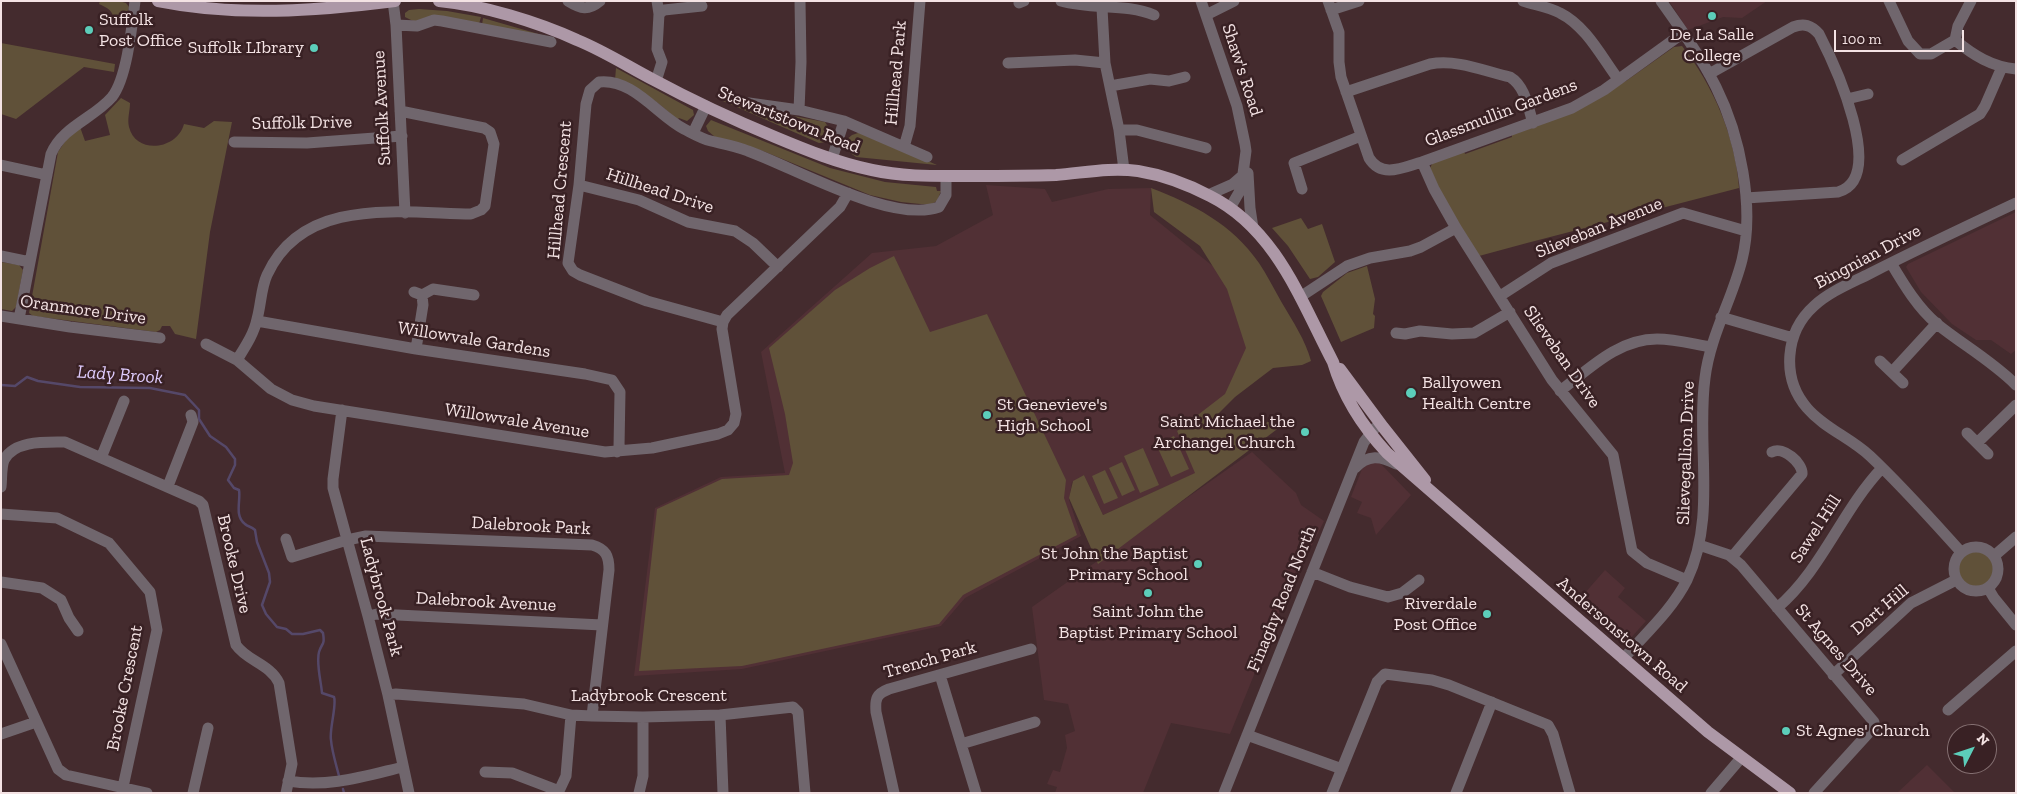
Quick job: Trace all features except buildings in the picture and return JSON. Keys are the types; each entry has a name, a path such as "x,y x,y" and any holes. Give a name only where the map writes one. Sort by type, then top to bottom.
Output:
{"main road":[{"path":"158,1 251,12 394,1"},
{"name":"Stewartstown Road","path":"439,1 478,4 578,40 706,106 795,145 849,165 890,174 926,177 1003,177 1124,170 1172,179 1208,195 1230,208"},
{"name":"Andersonstown Road","path":"1230,208 1253,228 1285,268 1333,362 1337,376 1370,434 1402,467 1708,732 1790,793"},
{"name":"Andersonstown Road","path":"1333,362 1436,496"}],"street":[{"path":"20,319 51,154 58,141 105,104 118,88 123,74 135,1"},
{"name":"Suffolk Avenue","path":"394,1 405,213"},
{"path":"568,1 584,9 600,1"},
{"path":"656,81 662,62 657,49 659,14 657,1"},
{"path":"799,110 801,62 800,1"},
{"name":"Hillhead Park","path":"904,147 910,126 920,1"},
{"path":"1061,1 1072,5 1102,8 1136,8 1154,15"},
{"name":"Shaw's Road","path":"1201,1 1240,117 1246,152 1253,228"},
{"path":"1206,16 1234,1"},
{"path":"1302,188 1294,163 1361,136 1339,68 1339,32 1330,6 1359,1"},
{"path":"1523,1 1557,11 1575,22 1585,32 1618,79"},
{"name":"Slievegallion Drive","path":"1623,659 1660,618 1687,580 1699,544 1704,496 1703,404 1711,347 1742,262 1746,231 1746,198 1741,163 1731,125 1709,74 1661,1"},
{"path":"1889,1 1908,41 1920,54 1931,54 1955,40 1958,26 1971,1"},
{"path":"659,14 664,10 702,6"},
{"path":"1102,8 1105,63 1119,130 1124,170"},
{"path":"396,25 417,26 434,20 551,42"},
{"path":"1709,74 1793,27 1805,24 1819,34 1839,73 1848,99 1860,162 1857,177 1851,186 1838,192 1746,198"},
{"name":"Glassmullin Gardens","path":"1361,136 1369,158 1375,166 1384,170 1403,168 1422,162 1572,108 1618,79 1682,33"},
{"path":"1955,40 1979,58 2002,67 2016,69"},
{"path":"1008,63 1075,60 1105,63"},
{"path":"1346,92 1430,64 1455,63 1510,77 1516,81 1520,86 1533,123"},
{"path":"1902,160 1980,114 2002,67"},
{"path":"1110,86 1150,79 1169,81 1185,77"},
{"name":"Hillhead Crescent","path":"723,322 648,301 573,271 568,263 579,185 586,104 590,90 599,82 610,82 645,98 675,124 709,141 749,151 848,192 901,209 932,209 939,207 946,195 946,176"},
{"path":"1848,99 1868,94"},
{"path":"749,103 799,110 844,121 927,157"},
{"path":"693,133 706,106"},
{"path":"237,360 246,346 257,321 269,270 293,240 310,227 335,218 363,213 471,214 481,210 486,202 494,144 490,132 484,128 400,111"},
{"path":"832,159 844,121"},
{"path":"1119,130 1137,130 1206,148"},
{"name":"Suffolk Drive","path":"234,142 307,142 402,136"},
{"name":"Shaw's Road","path":"1230,208 1239,193 1246,152"},
{"name":"Slieveban Drive","path":"1422,162 1434,189 1456,228 1560,391 1615,459 1632,551 1646,563 1687,580"},
{"path":"1,165 47,175"},
{"path":"1208,195 1233,184 1241,177"},
{"name":"Hillhead Drive","path":"579,185 640,200 688,222 735,231 753,243 778,267"},
{"path":"723,322 840,207 848,192"},
{"name":"Bingnian Drive","path":"1961,552 1882,468 1854,443 1808,409 1799,398 1790,374 1789,352 1793,338 1804,317 1822,299 1891,263 2016,203"},
{"name":"Slieveban Avenue","path":"1500,296 1551,264 1682,213 1746,231"},
{"path":"1300,297 1347,266 1370,258 1416,249 1430,244 1456,228"},
{"path":"1,256 30,262"},
{"path":"1891,263 1910,293 1937,323 1985,358 2016,385"},
{"path":"416,349 423,305 418,293 433,289 474,295"},
{"path":"1396,333 1406,334 1420,331 1452,334 1474,332 1510,312"},
{"name":"Oranmore Drive","path":"1,316 160,338"},
{"path":"1721,317 1793,338"},
{"name":"Willowvale Gardens","path":"257,321 416,349 585,374 612,380 620,392 619,447 617,452"},
{"name":"Willowvale Avenue","path":"206,344 237,360 271,389 292,400 590,451 617,452 652,448 718,434 728,430 734,422 736,414 722,329 723,322"},
{"path":"1892,372 1937,323"},
{"path":"1560,391 1610,353 1624,345 1640,341 1664,340 1711,347"},
{"path":"1880,361 1903,383"},
{"path":"101,458 124,401"},
{"path":"1977,443 2016,405"},
{"name":"Ladybrook Park","path":"342,410 333,479 334,488 388,695 409,793"},
{"path":"168,486 193,422 191,415"},
{"name":"Finaghy Road North","path":"1224,793 1364,442 1380,424"},
{"path":"1967,433 1988,454"},
{"name":"Brooke Drive","path":"1,487 2,468 5,458 12,450 22,445 65,442 168,486 199,501 203,505 236,645 241,653 274,673 279,683 292,764 287,787"},
{"path":"1732,557 1802,474 1803,470 1799,463 1783,451 1775,450 1772,452"},
{"path":"1352,472 1364,460 1372,457 1381,457 1402,467"},
{"name":"Sawel Hill","path":"1776,608 1797,589 1862,490 1882,468"},
{"name":"Brooke Crescent","path":"1,514 57,518 109,543 150,592 157,630 122,787"},
{"name":"Dalebrook Park","path":"347,540 366,536 391,536 592,545 602,548 609,557 610,570 592,716"},
{"path":"1994,556 2016,536"},
{"path":"286,540 292,557 347,540"},
{"name":"St Agnes Drive","path":"1699,544 1720,551 1732,557 1741,565 1776,608 1871,716 1874,722 1874,727 1814,793"},
{"path":"1979,547 1990,552 1994,556 1998,568 1998,574 1993,584 1988,588 1973,592 1963,588 1956,580 1954,565 1961,552 1966,549 1979,547"},
{"path":"1312,572 1350,587 1388,597 1402,593 1419,580"},
{"name":"Dart Hill","path":"1834,675 1902,609 1921,597 1956,580"},
{"path":"1,582 42,588 61,600 69,618 78,631"},
{"path":"1988,588 2016,624"},
{"name":"Dalebrook Avenue","path":"368,616 377,614 602,625"},
{"name":"Trench Park","path":"894,793 876,712 875,699 879,694 889,689 1031,649"},
{"path":"3,651 58,769 62,773 147,793"},
{"path":"1948,710 2016,651"},
{"path":"1332,793 1377,682 1385,674 1449,685 1548,725 1553,734 1570,793"},
{"path":"940,675 976,793"},
{"name":"Ladybrook Crescent","path":"388,695 396,694 524,704 572,715 592,716 720,715 793,708 798,712 805,793"},
{"path":"1456,793 1492,702"},
{"path":"485,772 512,773 559,792 566,776 572,715"},
{"path":"720,715 723,793"},
{"path":"639,793 642,776 643,717"},
{"path":"1,734 36,722"},
{"path":"961,744 1035,722"},
{"path":"193,793 208,728"},
{"path":"1247,734 1342,769"},
{"path":"1711,793 1741,758"},
{"path":"287,787 300,784 336,788 403,768"}],"shaded area":[{"path":"100,1 126,3 129,7 125,25 118,24 110,11 99,4"},
{"name":"De La Salle College","path":"1669,1 1767,1 1742,18 1723,17 1688,30"},
{"path":"409,10 447,11 481,17 479,24 415,22 405,17 405,13"},
{"path":"483,18 549,37 482,25"},
{"path":"1,43 115,64 114,72 84,67 16,119 1,114"},
{"path":"1682,46 1704,78 1721,113 1733,150 1739,188 1479,256 1443,198 1430,168 1433,162 1464,151 1465,154 1512,137 1512,133 1626,81 1674,47"},
{"path":"616,68 693,110 694,115 687,121 679,118 677,120 648,97 615,80"},
{"path":"716,97 747,100 746,107 825,122 834,136 826,142 819,143"},
{"path":"121,98 130,103 128,124 133,136 140,142 148,145 165,144 180,133 184,124 204,128 214,121 232,122 210,232 196,339 175,334 170,326 162,326 156,332 33,316 29,313 58,152 66,140 80,127 85,141 110,135 105,115"},
{"path":"711,120 830,168 885,182 936,187 937,191 941,191 937,201 930,205 901,202 870,195 763,151 715,137 708,131 706,126"},
{"path":"858,131 937,165 856,157 849,152 846,140 858,133"},
{"name":"St Genevieve's High School","path":"986,185 1045,189 1052,202 1108,189 1151,188 1150,215 1220,272 1244,320 1250,355 1224,398 1177,431 1196,473 1103,515 1084,475 1072,482 1069,500 1081,536 965,598 941,626 742,669 634,676 655,508 721,477 785,473 761,352 872,253 936,246 993,215"},
{"path":"1151,188 1197,208 1237,237 1262,268 1306,346 1311,361 1302,365 1273,368 1235,397 1217,415 1223,427 1255,429 1269,421 1280,427 1098,564 1069,498 1073,481 1084,475 1103,515 1195,473 1177,431 1225,394 1246,348 1227,289 1200,246 1154,212"},
{"path":"2016,212 2016,350 2011,354 1991,340 1976,340 1952,324 1921,292 1906,267 1908,264"},
{"path":"1301,218 1308,229 1322,224 1335,262 1318,277 1310,279 1288,246 1272,228"},
{"path":"894,256 930,332 987,314 1066,480 1064,498 1077,535 963,595 939,624 742,666 639,671 657,509 722,479 789,475 793,463 785,414 769,348 835,290 870,268"},
{"path":"1,262 19,265 23,270 16,307 12,311 1,309"},
{"path":"1367,266 1375,299 1374,328 1341,342 1321,296 1323,292 1347,273"},
{"path":"1174,436 1189,469 1171,477 1156,444"},
{"path":"1143,448 1159,485 1140,493 1124,456"},
{"name":"St John the Baptist Primary School","path":"1252,452 1296,493 1301,505 1324,521 1282,606 1230,734 1171,723 1143,793 1055,793 1057,787 1047,784 1053,770 1060,772 1067,748 1065,735 1075,731 1068,704 1044,700 1032,607"},
{"path":"1122,462 1135,490 1122,496 1109,468"},
{"path":"1370,463 1380,463 1411,495 1376,535 1371,518 1357,513 1362,502 1351,497 1362,469"},
{"path":"1105,470 1118,498 1104,504 1092,476"},
{"path":"1976,550 1989,556 1995,569 1989,582 1976,588 1963,582 1957,569 1963,556"},
{"path":"1605,570 1625,588 1618,597 1646,621 1627,641 1591,610 1589,612 1577,602"},
{"path":"1927,765 1955,793 1897,793"}],"waterway":[{"name":"Lady Brook","path":"1,385 15,386 27,377 38,381 80,387 150,388 185,395 199,410 199,419 210,436 226,447 235,459 235,465 228,480 234,488 239,490 240,517 247,526 255,530 257,542 269,573 270,582 262,605 266,614 277,627 286,629 292,634 303,634 320,630 323,633 323,642 318,656 318,667 322,693 334,697 335,701 331,736 332,749 339,776"},
{"name":"Lady Brook","path":"343,789 344,793"}],"place":[{"name":"De La Salle College","path":"1712,16"},
{"name":"Suffolk Post Office","path":"89,30"},
{"name":"Suffolk LIbrary","path":"314,48"},
{"name":"Ballyowen Health Centre","path":"1411,393"},
{"name":"St Genevieve's High School","path":"987,415"},
{"name":"Saint Michael the Archangel Church","path":"1305,432"},
{"name":"St John the Baptist Primary School","path":"1198,564"},
{"name":"Saint John the Baptist Primary School","path":"1148,593"},
{"name":"Riverdale Post Office","path":"1487,614"},
{"name":"St Agnes' Church","path":"1786,731"}]}
